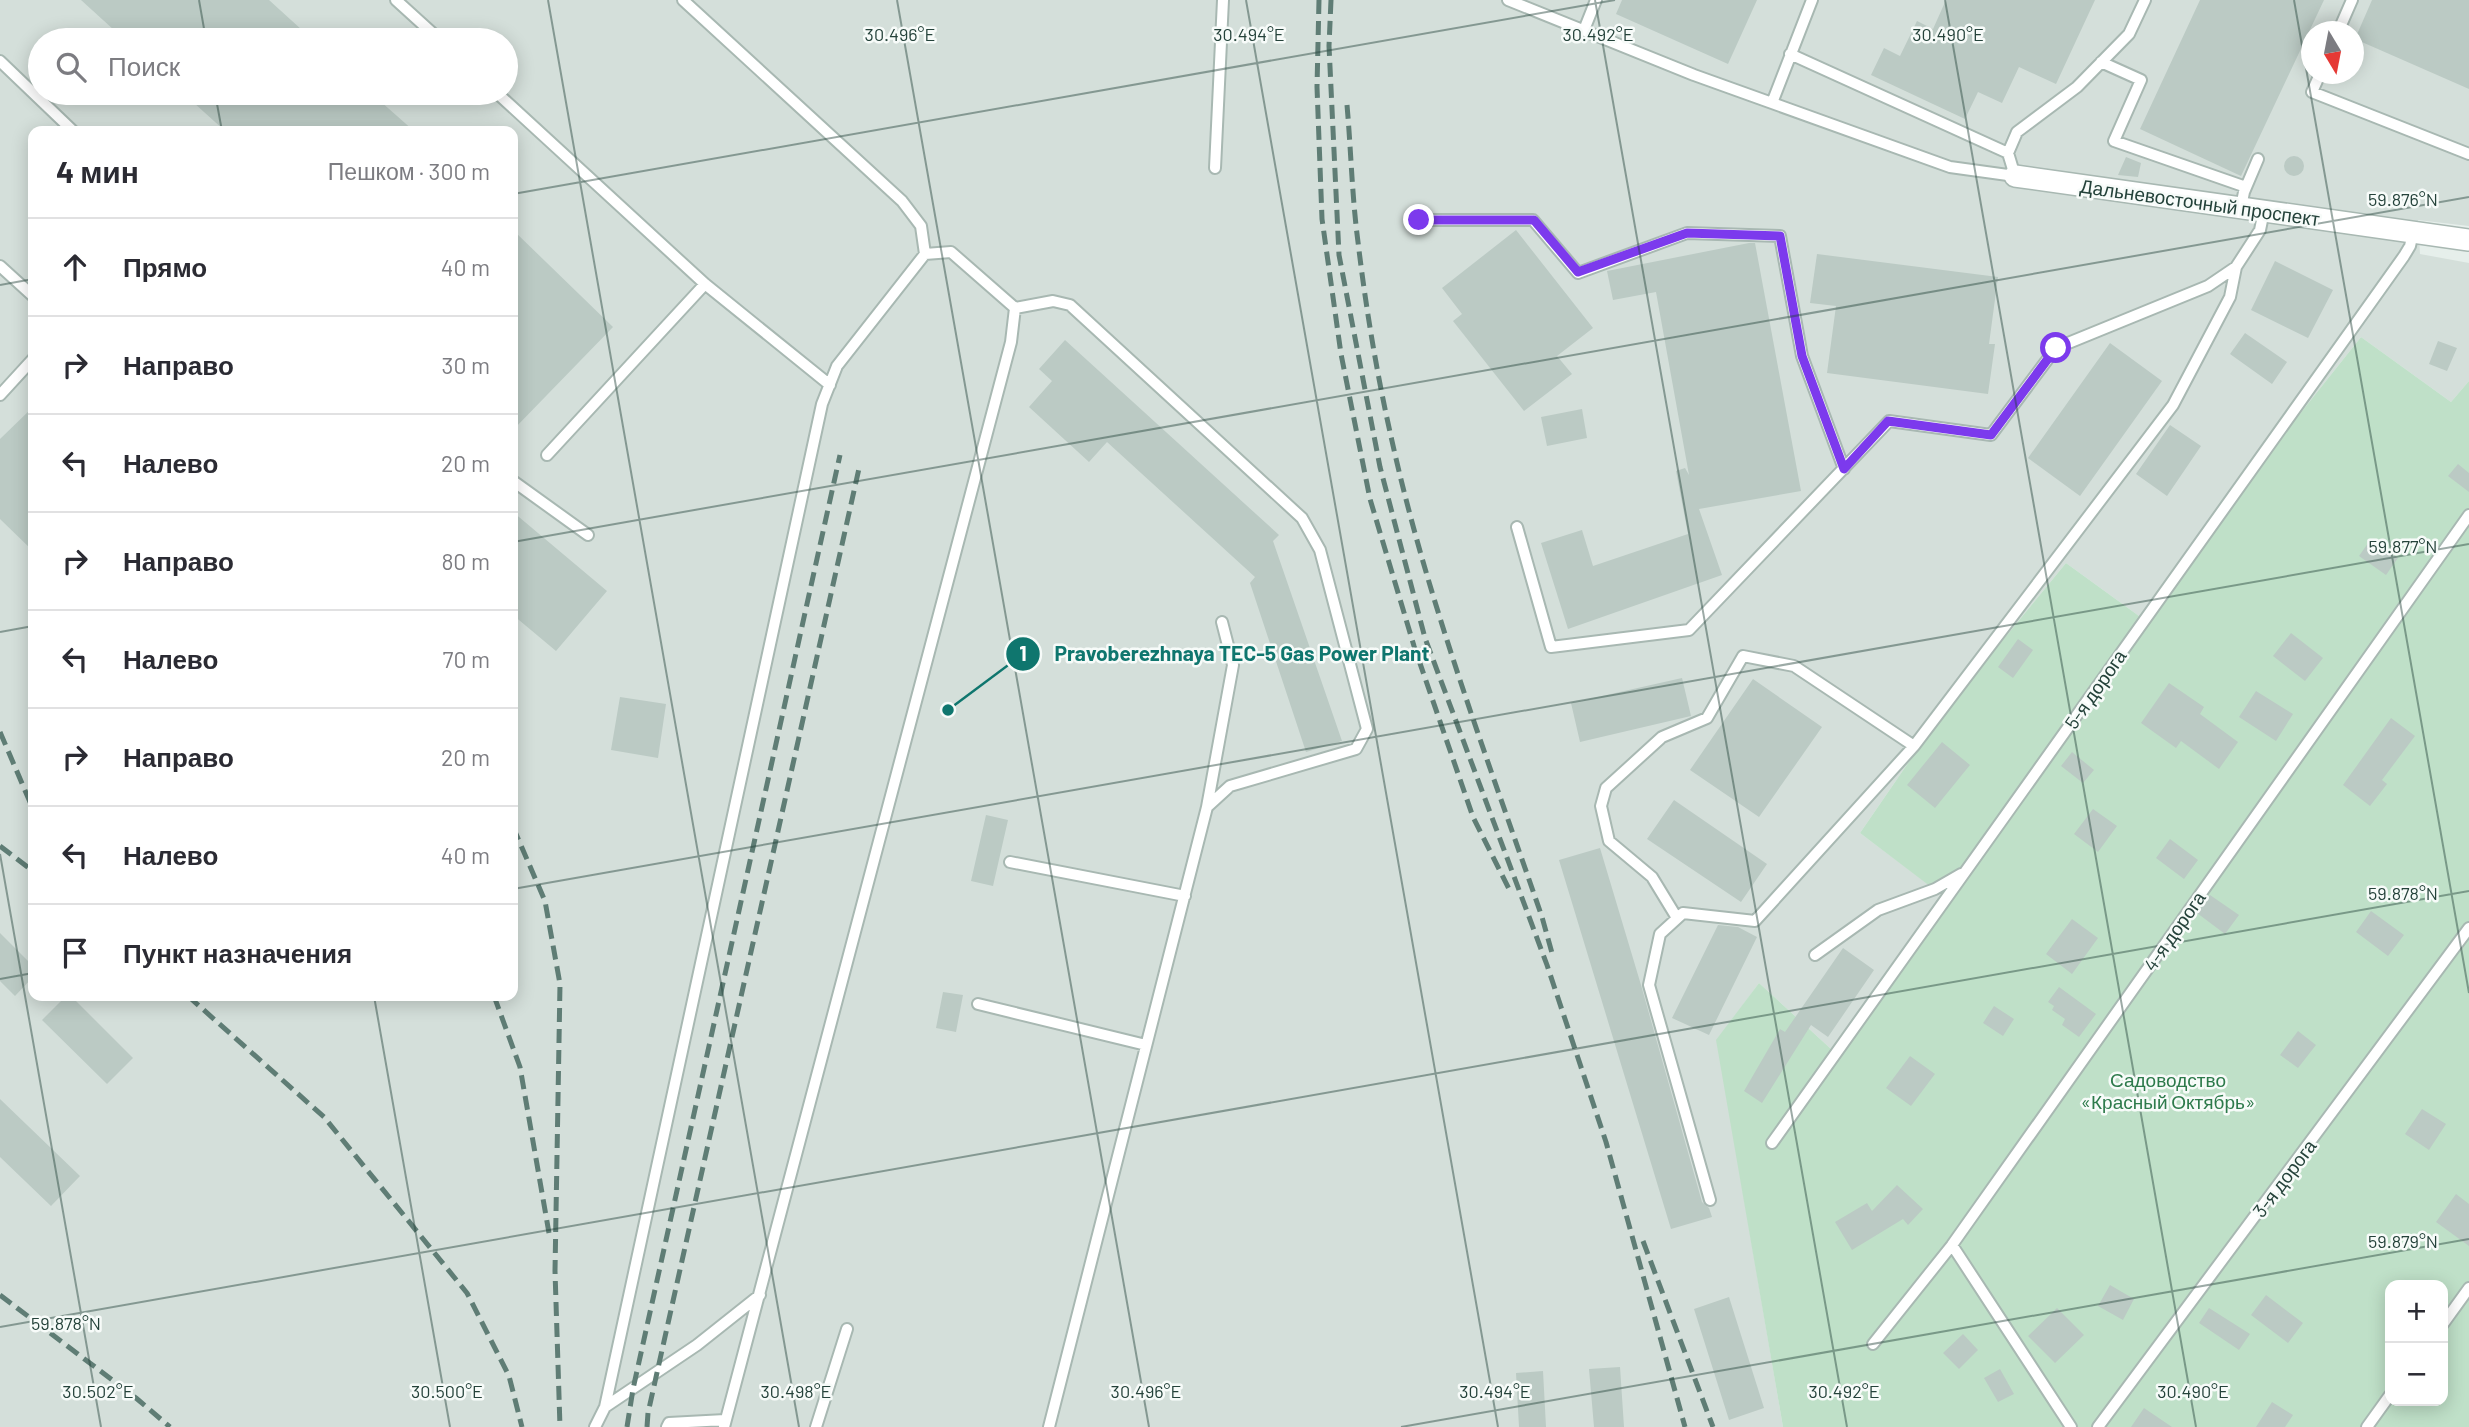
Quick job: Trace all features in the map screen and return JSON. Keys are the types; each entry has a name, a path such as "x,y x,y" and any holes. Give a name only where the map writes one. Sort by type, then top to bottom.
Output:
{"street":[{"name":"Дальневосточный проспект","path":"2015,176 2243,197 2264,211 2469,240"}],"lane":[{"path":"396,0 427,28"},
{"path":"595,1427 605,1407 822,404 837,366 925,254 921,226 902,201 683,0"},
{"path":"1215,168 1223,0"},
{"path":"1508,0 1694,75 1950,167 2015,176 2008,153 2017,132 2077,87 2129,34 2145,0"},
{"path":"1584,30 1596,0"},
{"path":"1772,103 1812,0"},
{"path":"2343,21 2352,0"},
{"path":"1790,54 2008,153"},
{"path":"0,61 28,88"},
{"path":"2101,62 2141,80 2114,141 2243,197 2258,159"},
{"path":"2316,84 2312,92 2469,155"},
{"path":"46,105 68,126"},
{"path":"510,105 705,284 830,385"},
{"path":"1710,1200 1649,985 1660,934 1683,912 1755,921 1914,746 2173,405 2230,297 2236,267 2260,230 2264,211"},
{"path":"1419,220 1534,220 1578,272 1687,233 1780,236 1802,356 1844,469"},
{"name":"5-я дорога","path":"1772,1143 2404,256 2413,233"},
{"path":"925,254 951,252 1015,308"},
{"path":"0,266 28,291"},
{"path":"1517,527 1551,647 1689,630 1888,421 1991,435 2056,348 2208,286 2236,267"},
{"path":"547,455 705,284"},
{"path":"1015,308 1053,301 1070,305 1302,518 1320,550 1367,729 1356,748 1230,786 1207,807"},
{"path":"667,1427 669,1423 725,1423 1011,342 1015,308"},
{"path":"0,395 28,364"},
{"path":"518,485 588,535"},
{"name":"4-я дорога","path":"1873,1344 1952,1245 2469,514"},
{"path":"1049,1427 1207,807 1233,665 1222,622"},
{"path":"1677,919 1652,877 1609,841 1601,806 1606,788 1662,737 1707,718 1743,656 1794,666 1914,746"},
{"path":"1010,862 1185,895"},
{"path":"1815,955 1878,910 1935,889 1965,872"},
{"name":"3-я дорога","path":"2098,1427 2469,928"},
{"path":"978,1004 1146,1045"},
{"path":"1952,1245 2071,1427"},
{"path":"2448,1317 2469,1288"},
{"path":"605,1407 697,1345 761,1295"},
{"path":"816,1427 847,1329"},
{"path":"2367,1427 2385,1402"}],"shaded area":[{"path":"0,0 2469,0 2469,226 2418,220 2420,254 2469,263 2469,381 2451,402 2361,337 2139,616 2066,563 1939,718 1860,833 1943,895 1831,1049 1759,983 1717,1040 1783,1427 0,1427"}],"green space":[{"name":"Садоводство «Красный Октябрь»","path":"2361,337 2451,402 2469,381 2469,1427 1783,1427 1716,1040 1759,983 1831,1049 1943,896 1860,833 1939,718 2066,563 2139,616"}],"building":[{"path":"81,0 269,0 300,28 112,28"},
{"path":"1622,0 1757,0 1728,64 1616,14"},
{"path":"1946,0 2095,0 2056,84 2019,67 2002,103 1978,92 1965,119 1871,75 1884,48 1900,56 1917,21 1933,29"},
{"path":"2200,0 2324,0 2314,21 2301,21 2301,49 2241,176 2140,129"},
{"path":"2372,0 2469,0 2469,89 2364,43 2363,21"},
{"path":"196,105 385,105 408,126 219,126"},
{"path":"2294,156 2301,159 2304,166 2301,173 2294,176 2287,173 2284,166 2287,159"},
{"path":"2126,157 2141,163 2138,177 2118,175"},
{"path":"1516,230 1593,328 1557,356 1572,374 1524,411 1453,321 1462,314 1442,288"},
{"path":"518,235 613,327 518,425"},
{"path":"1755,243 1801,491 1699,509 1722,575 1568,629 1541,543 1582,530 1593,566 1688,534 1676,471 1685,468 1689,475 1656,292 1613,300 1607,271"},
{"path":"1817,254 1998,277 1989,344 1995,344 1988,394 1827,373 1836,306 1810,303"},
{"path":"2275,261 2333,290 2308,338 2251,310"},
{"path":"2245,333 2287,362 2272,384 2230,354"},
{"path":"1065,340 1279,535 1273,541 1342,741 1306,752 1250,583 1255,577 1107,442 1089,462 1029,407 1052,381 1039,369"},
{"path":"2438,341 2457,348 2447,371 2429,364"},
{"path":"2110,343 2162,381 2080,496 2028,458"},
{"path":"1582,409 1587,438 1547,446 1541,417"},
{"path":"28,412 28,546 0,519 0,439"},
{"path":"2170,425 2201,446 2167,496 2136,474"},
{"path":"2458,464 2469,473 2469,492 2448,476"},
{"path":"518,516 607,591 556,651 518,619"},
{"path":"2371,539 2398,558 2386,575 2359,556"},
{"path":"2291,633 2323,658 2305,681 2273,656"},
{"path":"2018,639 2033,650 2013,678 1998,667"},
{"path":"1682,678 1691,716 1580,742 1571,703"},
{"path":"1753,679 1822,727 1759,817 1690,770"},
{"path":"2169,683 2204,707 2200,714 2238,742 2219,769 2181,741 2176,748 2141,723"},
{"path":"2256,691 2293,714 2276,741 2239,717"},
{"path":"620,697 666,704 658,758 611,750"},
{"path":"2391,718 2415,736 2382,780 2387,784 2370,806 2343,785"},
{"path":"1942,742 1970,765 1935,808 1907,785"},
{"path":"2072,752 2094,770 2083,783 2061,766"},
{"path":"1674,800 1767,864 1741,902 1647,839"},
{"path":"2093,809 2117,826 2098,852 2074,834"},
{"path":"986,815 1008,820 993,886 971,881"},
{"path":"2170,839 2198,860 2184,879 2156,858"},
{"path":"1600,848 1702,1202 1709,1208 1712,1217 1671,1229 1559,860"},
{"path":"2210,895 2239,915 2225,934 2197,913"},
{"path":"2371,911 2404,935 2388,956 2356,932"},
{"path":"2072,919 2098,938 2072,974 2046,954"},
{"path":"1718,925 1738,927 1757,937 1709,1035 1672,1018"},
{"path":"0,933 28,961 28,982 15,996 0,981"},
{"path":"1843,948 1874,970 1828,1037 1811,1025 1762,1103 1744,1091 1780,1029 1785,1032"},
{"path":"2059,987 2096,1014 2079,1037 2062,1025 2065,1019 2052,1010 2054,1006 2048,1002"},
{"path":"943,992 963,995 956,1032 936,1028"},
{"path":"61,1001 76,1001 133,1058 107,1084 42,1020"},
{"path":"1994,1006 2014,1019 2003,1036 1983,1023"},
{"path":"2298,1031 2316,1045 2298,1068 2280,1055"},
{"path":"1910,1056 1935,1074 1911,1106 1886,1088"},
{"path":"0,1099 80,1176 51,1206 0,1157"},
{"path":"2422,1109 2446,1124 2429,1150 2405,1134"},
{"path":"1897,1185 1923,1209 1908,1225 1903,1219 1852,1250 1835,1222 1867,1203 1872,1211"},
{"path":"2456,1194 2469,1204 2469,1246 2436,1222"},
{"path":"2110,1285 2134,1299 2123,1320 2098,1306"},
{"path":"2266,1295 2303,1323 2288,1343 2251,1315"},
{"path":"1729,1297 1764,1408 1729,1420 1694,1309"},
{"path":"2057,1308 2084,1335 2055,1363 2028,1336"},
{"path":"2209,1308 2250,1334 2239,1350 2199,1323"},
{"path":"1963,1334 1978,1350 1959,1369 1943,1353"},
{"path":"1620,1367 1624,1427 1594,1427 1589,1369"},
{"path":"2000,1369 2014,1394 1998,1402 1984,1378"},
{"path":"1543,1371 1546,1427 1519,1427 1516,1373"},
{"path":"2272,1402 2293,1415 2285,1427 2256,1427"},
{"path":"2144,1408 2172,1427 2131,1427"}],"railway":[{"path":"1319,0 1317,87 1322,219 1341,354 1370,499 1414,646 1473,817 1511,893"},
{"path":"1331,0 1329,46 1339,255 1380,467 1425,638 1547,965 1606,1142 1685,1427"},
{"path":"1347,105 1356,225 1368,317 1407,502 1441,621 1552,953"},
{"path":"627,1427 633,1389 840,455"},
{"path":"647,1427 860,464"},
{"path":"0,732 28,797"},
{"path":"518,839 545,901 560,984 555,1271 560,1427"},
{"path":"0,846 28,867"},
{"path":"194,1001 324,1117 467,1293 509,1376 522,1427"},
{"path":"496,1001 520,1067 549,1233"},
{"path":"1643,1241 1713,1427"},
{"path":"0,1295 170,1427"}],"place":[{"name":"Pravoberezhnaya TEC-5 Gas Power Plant","path":"948,710"}],"route":[{"path":"1419,220 1534,220 1578,272 1687,233 1780,236 1802,356 1844,469 1888,421 1991,435 2056,348"}]}
